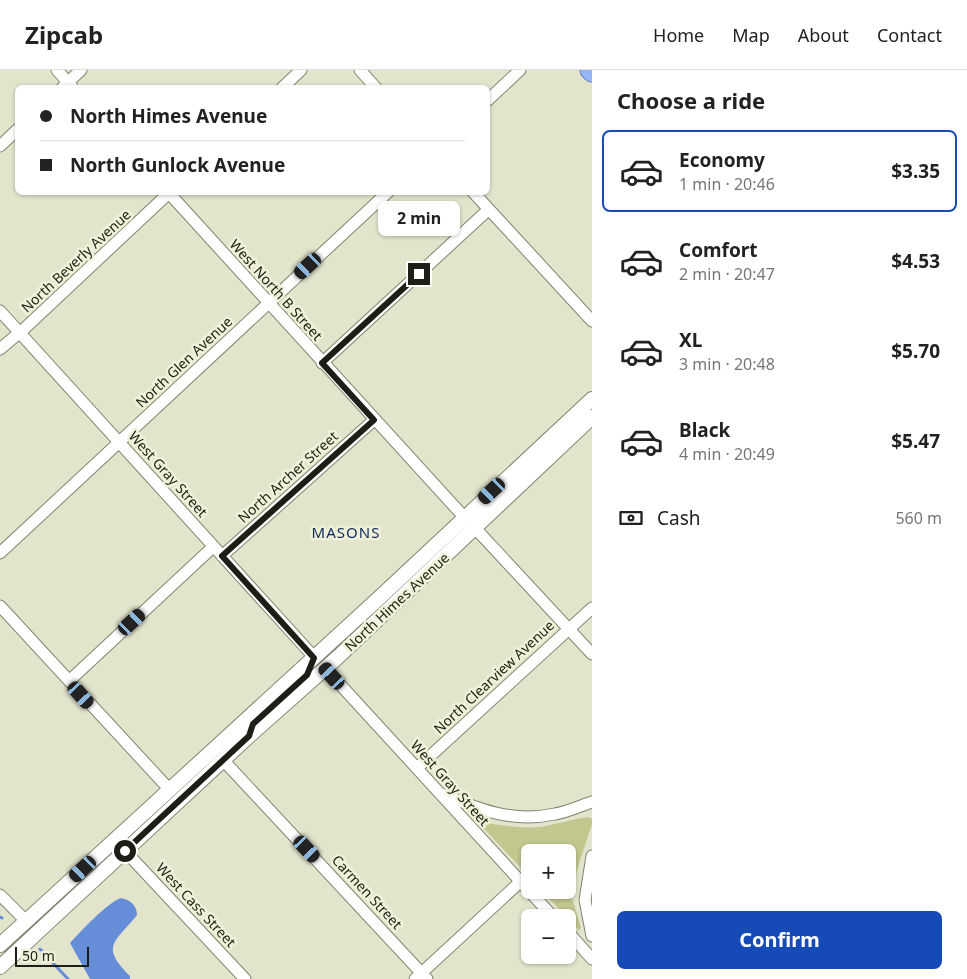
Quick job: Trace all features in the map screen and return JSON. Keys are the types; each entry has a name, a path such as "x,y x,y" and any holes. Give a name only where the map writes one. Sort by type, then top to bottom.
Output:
{"main road":[{"path":"589,70 592,74"}],"street":[{"path":"57,70 67,85"},
{"path":"69,85 81,70"},
{"path":"285,85 301,70"},
{"path":"360,70 373,85"},
{"path":"490,98 520,70"},
{"path":"0,146 15,132"},
{"name":"North Beverly Avenue","path":"0,349 167,195"},
{"name":"West North B Street","path":"171,195 464,518"},
{"name":"North Glen Avenue","path":"0,553 385,195"},
{"path":"476,195 592,321"},
{"path":"322,363 488,210"},
{"name":"West Gray Street","path":"0,312 314,658"},
{"name":"North Himes Avenue","path":"0,945 378,599 592,399"},
{"name":"North Himes Avenue","path":"0,967 325,668 592,417"},
{"name":"North Archer Street","path":"222,556 374,420"},
{"path":"475,528 592,654"},
{"path":"68,681 213,546"},
{"path":"325,668 330,655 370,615 378,599"},
{"path":"0,606 169,789 160,808 127,842 125,851"},
{"name":"North Clearview Avenue","path":"417,768 592,608"},
{"path":"249,736 253,724 307,675 314,658"},
{"name":"West Gray Street","path":"325,668 546,909"},
{"name":"Carmen Street","path":"223,760 421,977"},
{"path":"440,793 467,804 510,817 526,818 557,814 592,802"},
{"name":"West Cass Street","path":"125,851 244,979"},
{"path":"592,856 585,900 592,936"},
{"path":"17,951 22,935 86,877 83,869"},
{"path":"421,977 520,882"},
{"path":"0,895 26,922"},
{"path":"576,941 592,959"}],"green space":[{"path":"588,817 592,819 592,824 576,876 576,844 521,844 521,868 477,821 529,827 546,826"},
{"path":"550,899 572,899 575,909 559,909"},
{"path":"576,911 581,928 579,930 576,927"}],"water":[{"path":"121,898 132,904 137,911 137,915 117,938 113,950 115,957 130,976 130,979 90,979 70,943 102,911"}],"waterway":[{"path":"40,949 68,979"}],"district":[{"name":"MASONS","path":"346,533"}],"route":[{"path":"125,851 249,736 253,724 307,675 314,658 222,556 374,420 322,363 419,274"}]}
